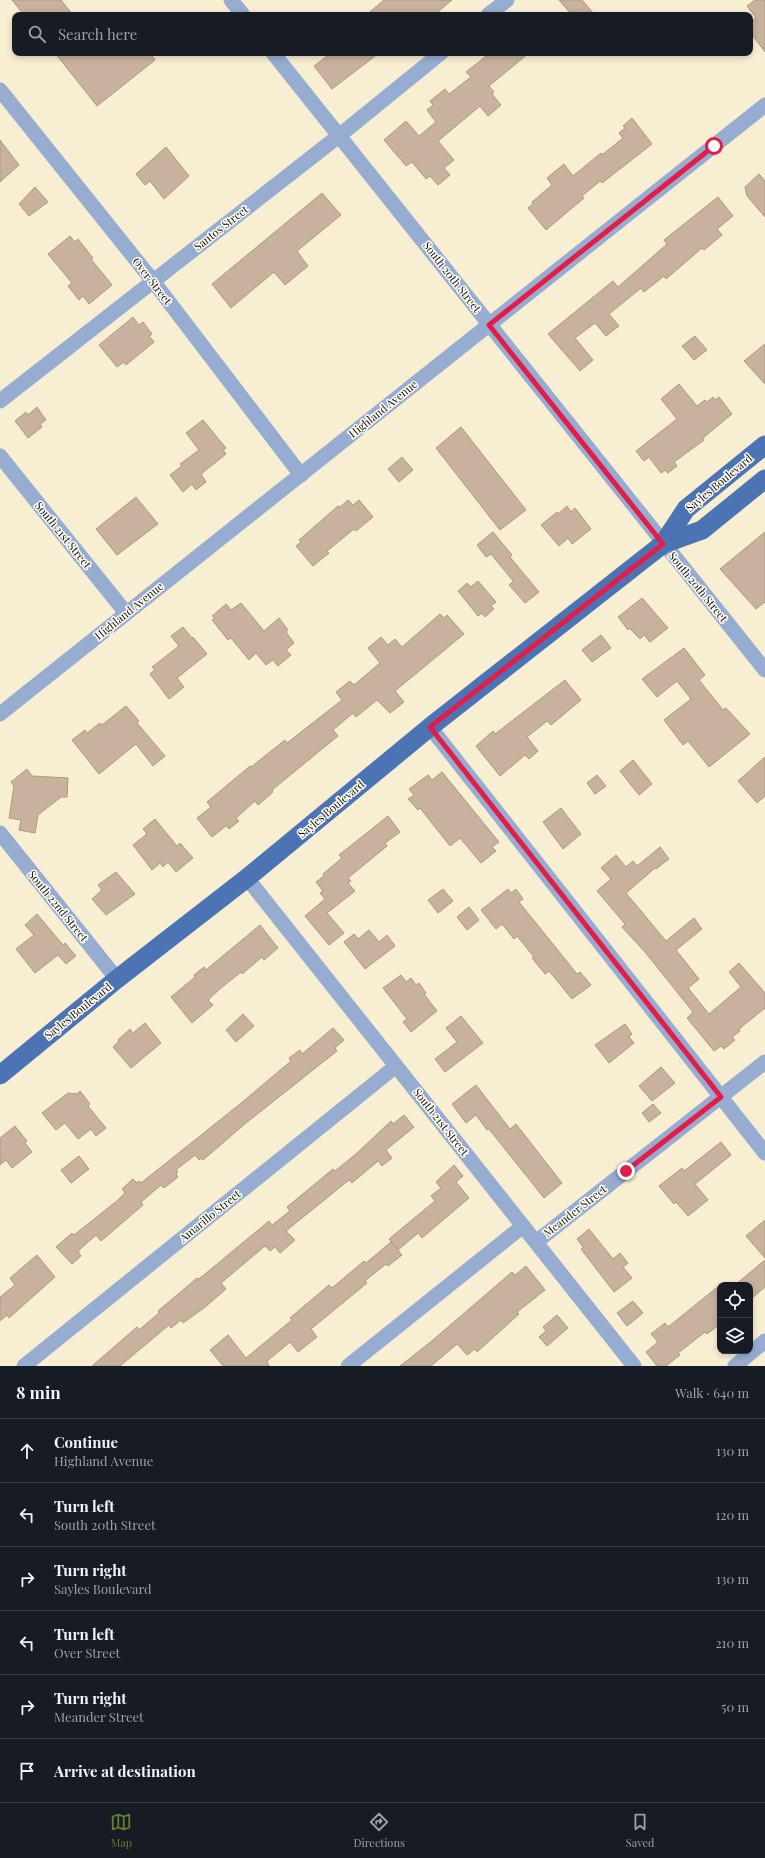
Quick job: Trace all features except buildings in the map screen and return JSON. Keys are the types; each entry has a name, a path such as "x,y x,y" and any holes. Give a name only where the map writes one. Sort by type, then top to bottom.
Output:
{"main road":[{"name":"Sayles Boulevard","path":"663,544 686,509 765,445"},
{"name":"Sayles Boulevard","path":"0,1075 117,980 248,878 430,727 663,544 702,530 765,479"}],"street":[{"path":"231,0 241,12"},
{"path":"492,12 507,0"},
{"name":"South 20th Street","path":"275,56 340,135 489,325 765,670"},
{"name":"Santos Street","path":"0,401 340,135 437,56"},
{"name":"Over Street","path":"0,90 153,281 301,475"},
{"name":"Highland Avenue","path":"0,714 765,105"},
{"name":"South 21st Street","path":"0,456 126,613"},
{"path":"430,727 765,1153"},
{"name":"South 22nd Street","path":"0,833 117,980"},
{"name":"South 21st Street","path":"248,878 634,1366"},
{"name":"Meander Street","path":"536,1242 765,1062"},
{"name":"Amarillo Street","path":"24,1366 396,1066"},
{"path":"348,1366 523,1226"},
{"path":"735,1366 765,1342"}],"route":[{"path":"626,1171 721,1097 430,727 663,544 489,325 714,146"}]}
